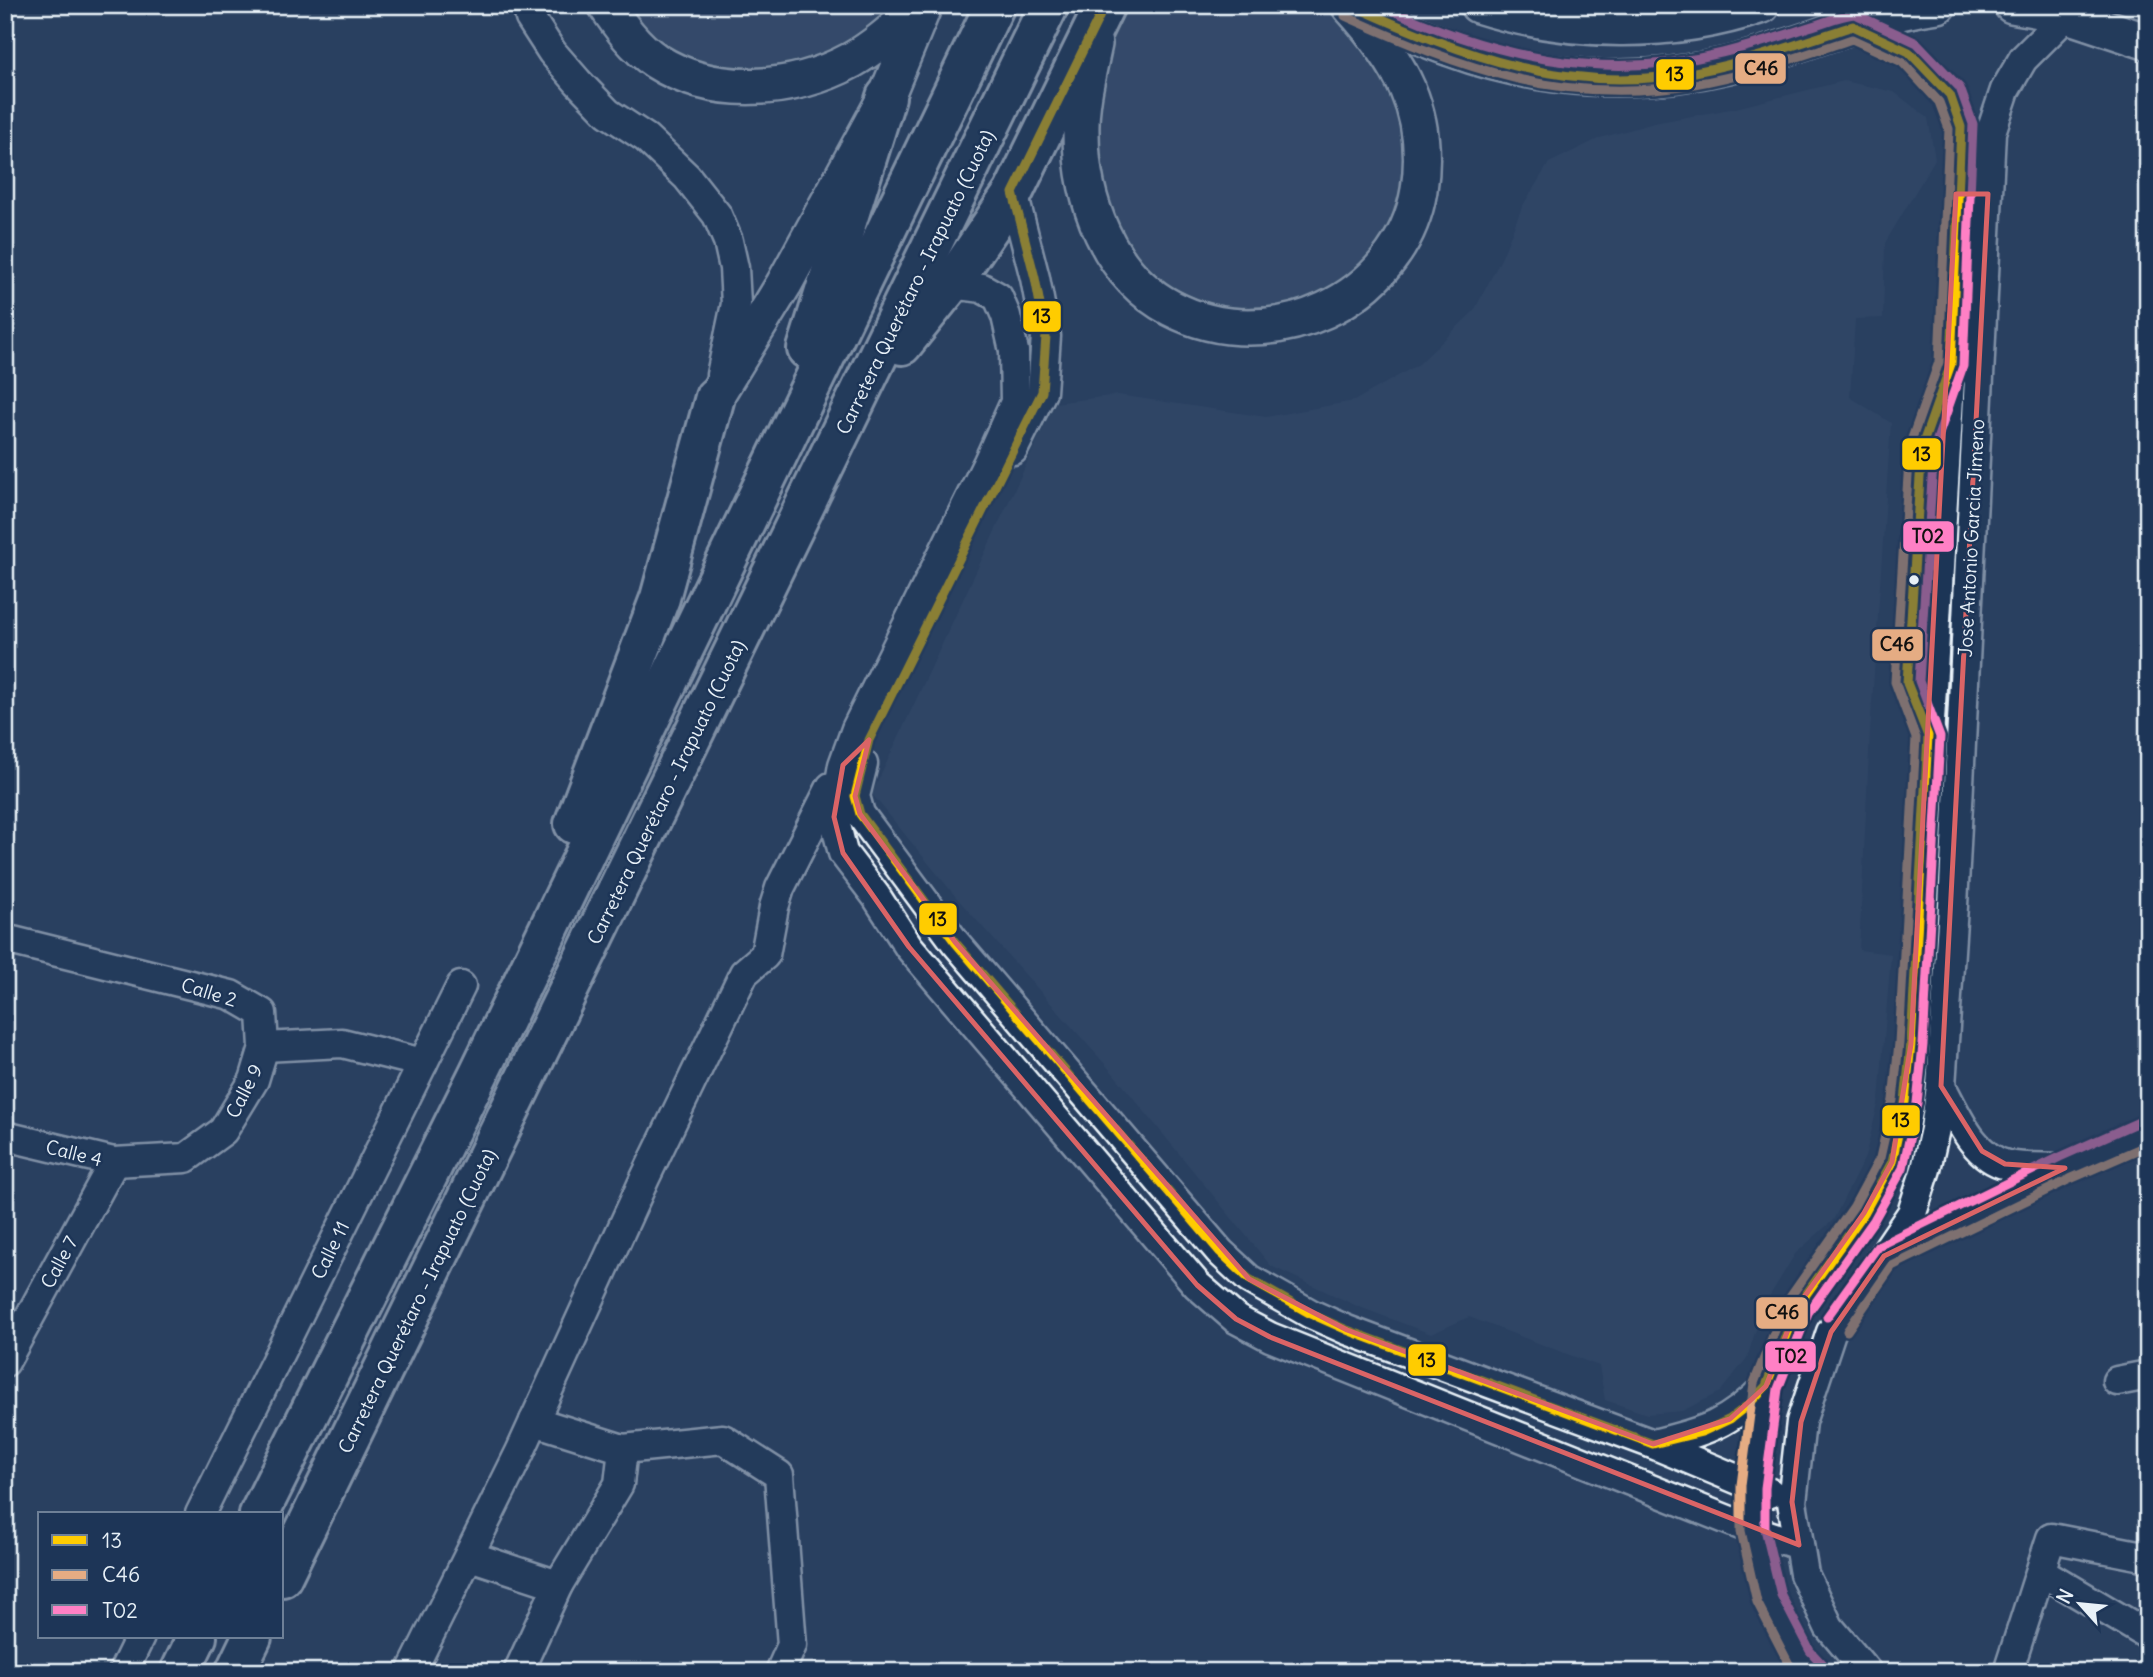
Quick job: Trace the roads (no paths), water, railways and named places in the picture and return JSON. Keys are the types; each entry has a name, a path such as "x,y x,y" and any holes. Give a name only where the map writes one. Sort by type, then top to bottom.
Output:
{"highway":[{"path":"259,1512 479,1073 995,5"},
{"name":"Carretera Querétaro - Irapuato (Cuota)","path":"284,1573 1049,5"},
{"path":"859,398 951,284 1013,193 1102,11"},
{"path":"768,473 886,97"},
{"path":"479,1073 660,598 715,397"},
{"path":"180,1672 197,1638"},
{"path":"235,1672 252,1638"}],"main road":[{"path":"606,5 634,42 655,60 702,81 765,86 792,82 850,61 877,44 923,5"},
{"path":"715,397 785,285 886,97 923,5"},
{"path":"1102,11 1080,130 1086,190 1095,219 1109,246 1125,268 1147,291 1171,308 1225,325 1261,327 1320,313 1348,299 1370,282 1392,257 1405,236 1416,208 1422,152 1414,102 1390,55 1349,5"},
{"path":"1349,5 1439,44 1479,58 1548,72 1617,79 1668,76 1728,65 1880,16 1938,5"},
{"path":"1478,5 1545,23 1618,27 1661,26 1710,20 1762,5"},
{"path":"2012,5 2067,15 2148,42"}],"street":[{"path":"527,5 530,18 552,52 578,82 608,113 646,138 687,177 717,215 728,242 734,268 736,304 715,397"},
{"name":"Jose Antonio Garcia Jimeno","path":"1867,1672 1829,1627 1804,1574 1792,1502 1801,1422 1830,1332 1912,1213 1926,1170 1935,1129 1941,1086 1953,906 1991,132 2005,90 2023,59 2067,15"},
{"name":"Jose Antonio Garcia Jimeno","path":"1766,1386 1797,1307 1864,1213 1892,1162 1905,1102 1911,1044 1951,364 1956,194 1961,127 1950,95 1909,52 1853,26"},
{"path":"1013,193 1035,278 1046,337 1042,392 869,740 855,796 860,814 955,942 1220,1252 1249,1279 1311,1314 1347,1330 1653,1444 1792,1502"},
{"path":"1956,194 1988,194"},
{"path":"411,1672 470,1556 645,1178 744,973 765,955 780,888 843,765 856,729 1015,402 1014,351 1006,316 998,297 982,288 951,284"},
{"path":"869,740 843,765 834,817 842,853 918,958 1197,1285 1236,1319 1270,1338 1753,1530 1799,1545"},
{"name":"Calle 2","path":"5,939 232,995 262,1013 264,1048"},
{"name":"Calle 11","path":"202,1512 461,986"},
{"path":"264,1048 342,1043 423,1063"},
{"name":"Calle 9","path":"186,1158 223,1131 254,1080 264,1048"},
{"path":"1941,1086 1966,1130 1982,1151 2004,1164 2066,1168"},
{"path":"1884,1256 2148,1131"},
{"name":"Calle 4","path":"5,1136 114,1163 186,1158"},
{"name":"Calle 7","path":"5,1362 114,1163"},
{"path":"2117,1381 2148,1375"},
{"path":"1653,1444 1702,1432 1730,1419 1766,1386"},
{"path":"1766,1386 1753,1487 1753,1530 1769,1599 1800,1658 1812,1672"},
{"path":"534,1421 623,1449 723,1439 779,1475 792,1645 780,1672"},
{"path":"518,1672 558,1585 618,1484 623,1449"},
{"path":"2008,1672 2042,1572 2050,1538 2148,1557"},
{"path":"470,1556 558,1585"},
{"path":"2042,1572 2148,1635"},
{"path":"123,1672 140,1638"}]}
